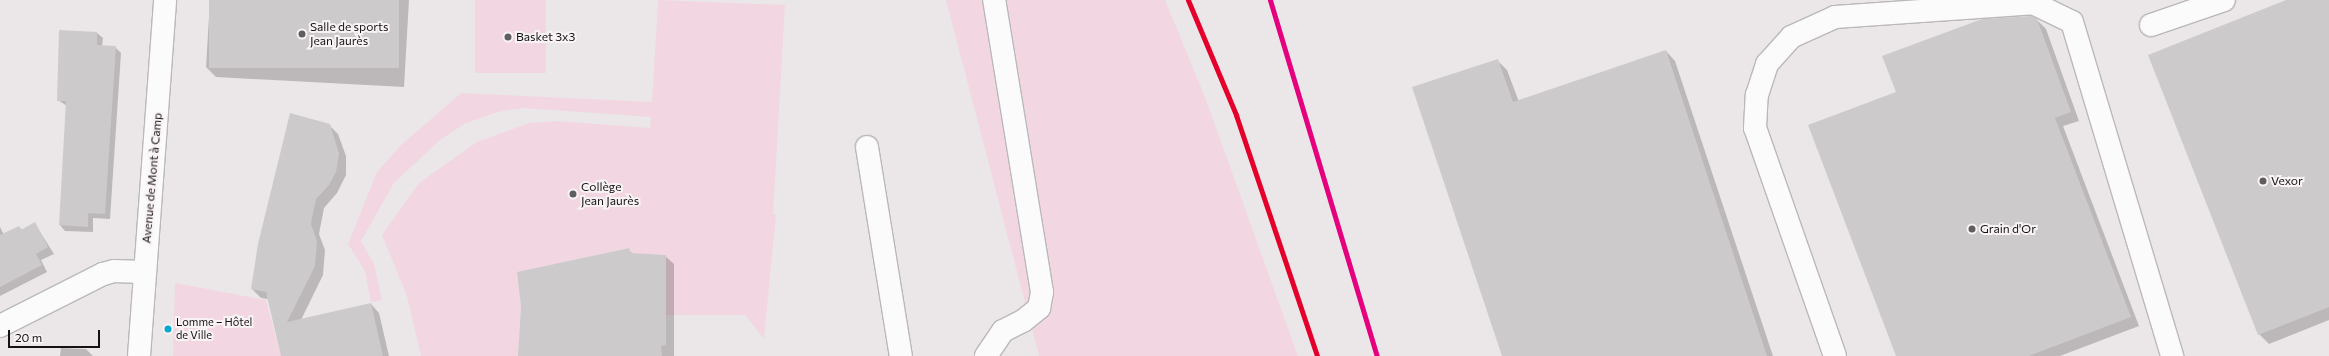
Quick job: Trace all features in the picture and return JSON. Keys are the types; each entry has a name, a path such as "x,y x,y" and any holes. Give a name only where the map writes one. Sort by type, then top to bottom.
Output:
{"street":[{"name":"Avenue de Mont à Camp","path":"139,356 165,0"},
{"path":"986,356 1003,331 1023,321 1038,308 1042,292 994,0"},
{"path":"2151,24 2224,0"},
{"path":"1835,356 1755,128 1757,95 1767,64 1791,37 1835,18 2033,3 2072,22 2172,356"},
{"path":"867,147 901,356"},
{"path":"0,326 103,274 114,271 144,272"}],"shaded area":[{"name":"Basket 3x3","path":"475,0 546,0 546,73 475,73"},
{"name":"Collège Jean Jaurès","path":"658,0 785,5 773,214 776,215 764,339 745,315 666,315 628,248 517,272 521,307 518,356 421,356 407,296 382,235 419,183 477,142 529,123 557,121 650,128 651,117 524,108 501,111 466,123 440,140 394,183 361,241 374,264 382,300 371,303 365,271 348,244 377,172 401,145 461,93 652,102"},
{"path":"946,0 1165,0 1205,97 1298,356 1039,356"},
{"path":"175,283 266,300 281,356 173,356"}],"building":[{"name":"Salle de sports Jean Jaurès","path":"209,0 399,0 399,68 209,68"},
{"name":"Vexor","path":"2286,0 2329,0 2329,307 2258,335 2148,55"},
{"name":"Grain d'Or","path":"2031,16 2037,19 2071,112 2055,118 2131,317 2029,356 1896,356 1808,125 1896,92 1882,56 1982,19"},
{"path":"59,30 97,32 97,45 116,46 105,214 88,213 88,227 59,225 66,101 57,101"},
{"path":"1666,50 1767,356 1502,356 1412,87 1498,59 1513,102"},
{"path":"290,113 330,124 339,154 336,172 329,185 316,199 314,208 311,224 317,241 315,266 287,322 371,303 383,356 281,356 266,292 251,289 258,244"},
{"path":"35,222 48,247 36,254 42,265 0,287 0,235 19,226 21,230"},
{"path":"629,248 631,253 666,255 666,345 661,346 662,356 518,356 521,307 517,272"}],"transit line":[{"path":"1188,0 1236,115 1317,356"},
{"path":"1270,0 1377,356"}],"place":[{"name":"Salle de sports Jean Jaurès","path":"302,34"},
{"name":"Basket 3x3","path":"508,37"},
{"name":"Vexor","path":"2263,181"},
{"name":"Collège Jean Jaurès","path":"573,194"},
{"name":"Grain d'Or","path":"1972,229"},
{"name":"Lomme – Hôtel de Ville","path":"168,329"}]}
